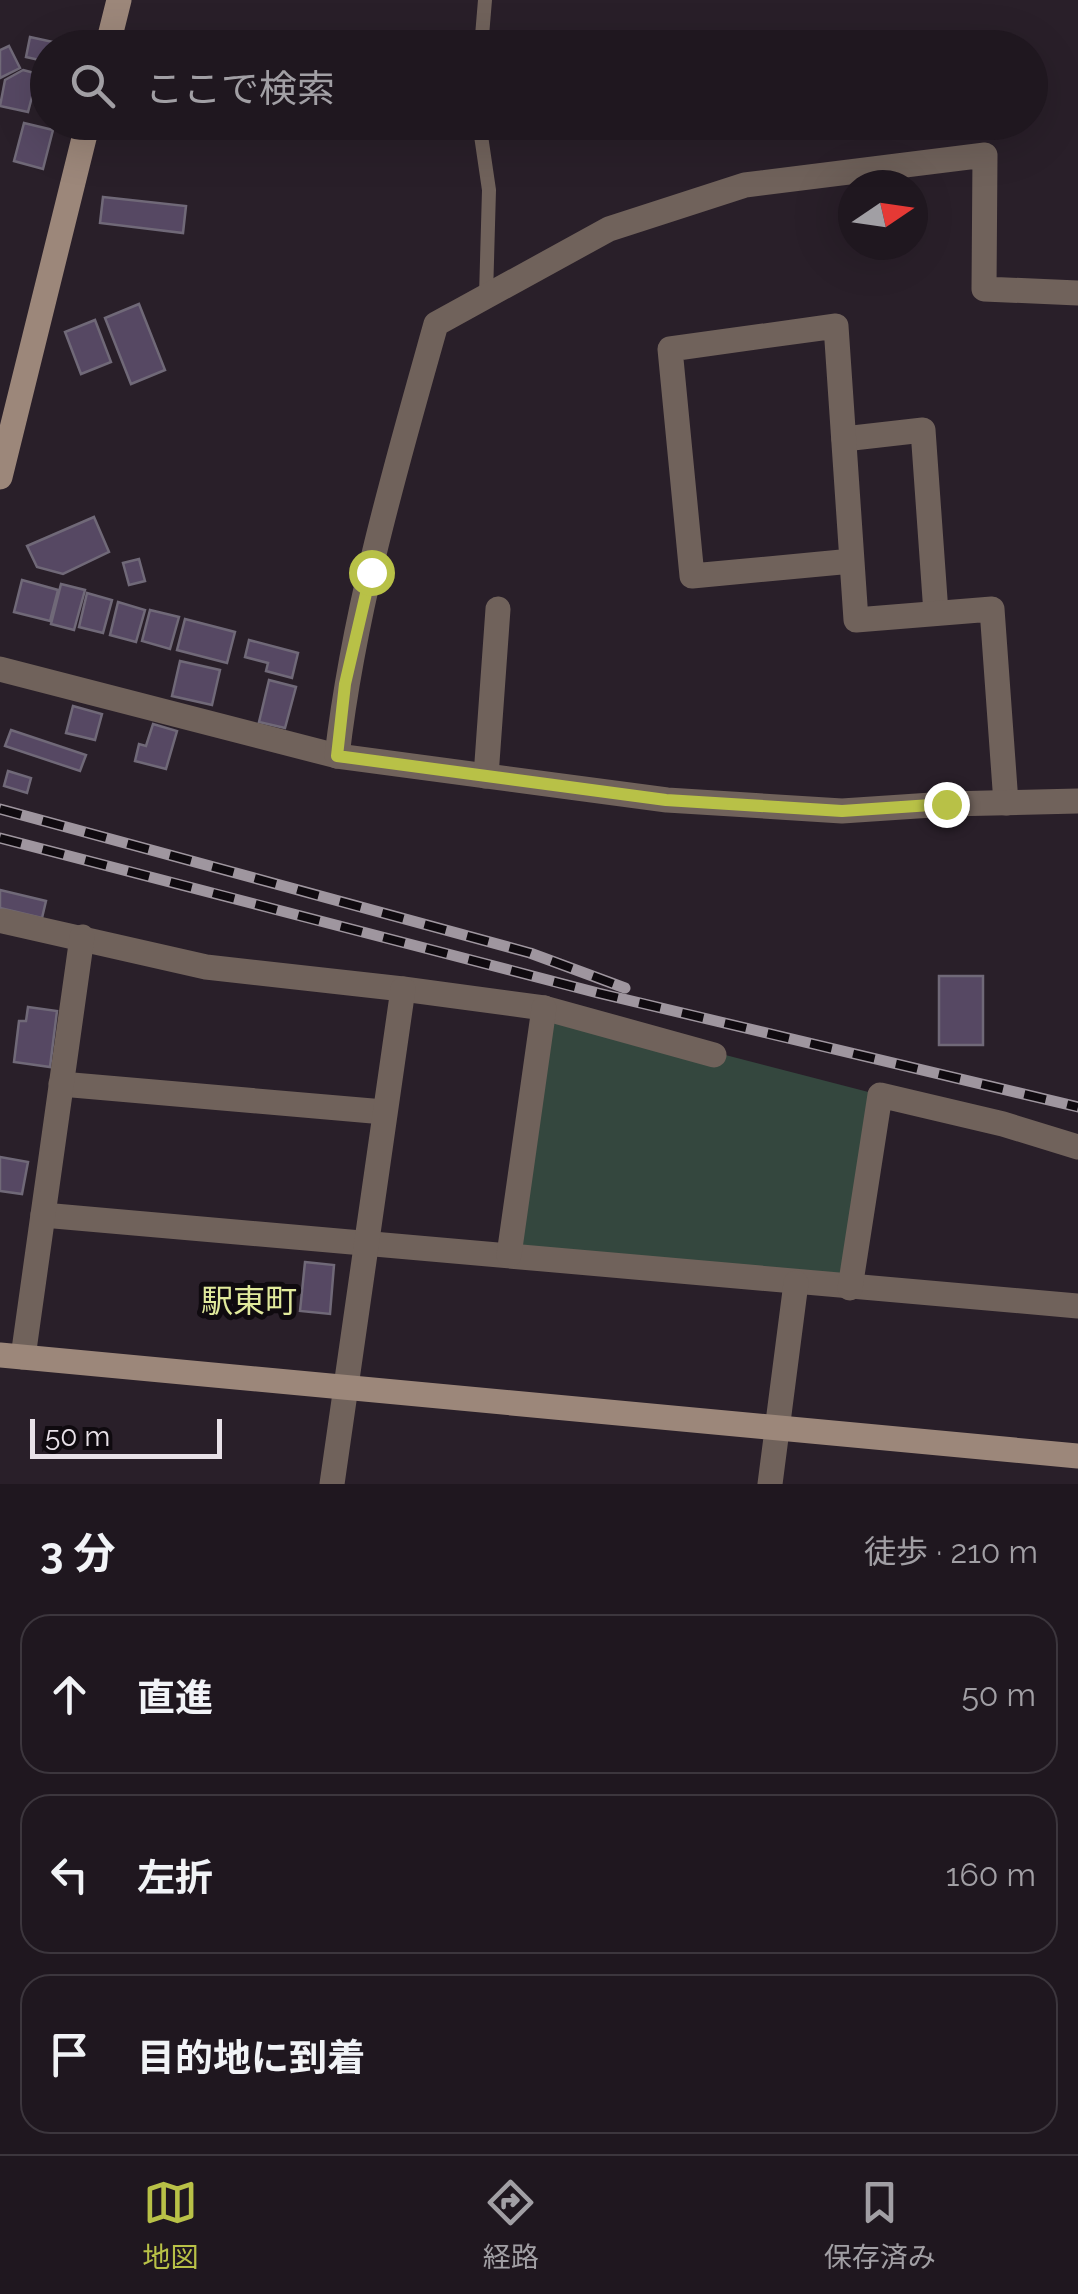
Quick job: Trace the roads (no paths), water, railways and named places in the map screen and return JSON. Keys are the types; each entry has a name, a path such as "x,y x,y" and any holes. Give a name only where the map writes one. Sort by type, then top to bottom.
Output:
{"street":[{"path":"112,30 119,0"},
{"path":"0,477 84,140"},
{"path":"337,756 345,684 381,518 436,324 609,229 745,185 985,154 984,289 1078,293"},
{"path":"852,560 692,576 670,349 836,326 844,440 852,560 856,620 992,609 1006,802"},
{"path":"844,440 923,430 936,613"},
{"path":"486,776 498,609"},
{"path":"0,669 337,756 666,800 842,811 1078,801"},
{"path":"3,922 206,967 544,1008 714,1054"},
{"path":"82,937 43,1215 12,1356 1078,1456"},
{"path":"332,1484 403,989"},
{"path":"509,1256 544,1008"},
{"path":"61,1084 384,1112"},
{"path":"850,1288 880,1094 1078,1147"},
{"path":"43,1215 1078,1306"},
{"path":"770,1484 796,1283"}],"lane":[{"path":"482,30 485,0"},
{"path":"482,140 489,190 486,296"}],"railway":[{"path":"0,809 530,953 625,988"},
{"path":"0,838 598,993 1078,1107"}],"district":[{"name":"駅東町","path":"249,1301"}]}
